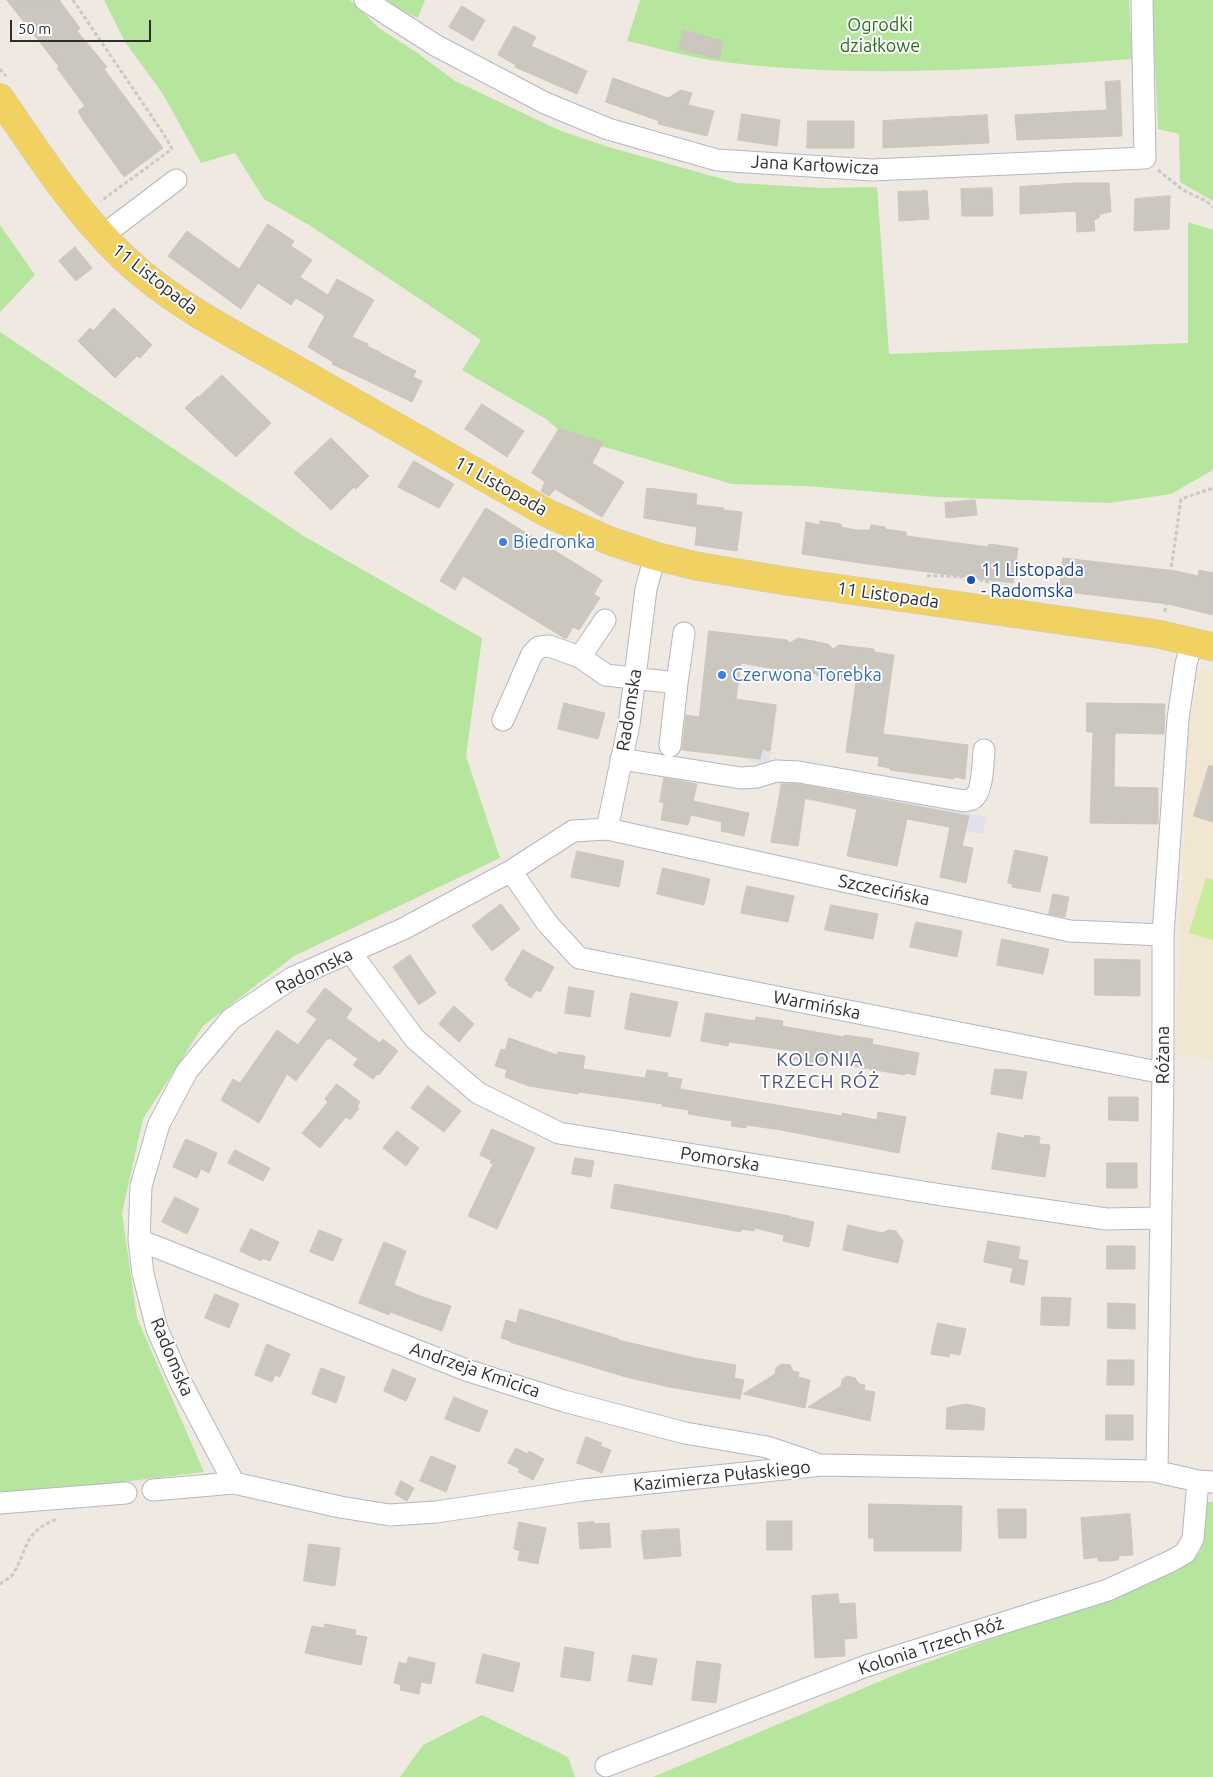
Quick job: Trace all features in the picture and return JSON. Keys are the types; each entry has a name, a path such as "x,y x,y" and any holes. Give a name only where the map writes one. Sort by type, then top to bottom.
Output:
{"main road":[{"name":"11 Listopada","path":"5,90 60,187 85,218 110,231 123,257 145,276 227,331 547,513 610,541 655,556 696,566 733,573 1158,634 1202,644"}],"street":[{"name":"Jana Karłowicza","path":"365,0 435,45 545,103 608,129 717,160 872,170 1144,158"},
{"path":"1142,0 1144,158"},
{"path":"110,231 176,180"},
{"name":"Radomska","path":"234,1483 179,1379 157,1329 143,1274 138,1240 142,1186 159,1124 187,1071 231,1019 292,978 403,929 511,871 573,831 607,829 628,724 646,589 655,556"},
{"path":"580,657 605,620"},
{"path":"670,746 684,634"},
{"name":"Różana","path":"1157,1471 1163,1073 1163,935 1178,719 1186,664 1202,644"},
{"path":"503,720 532,654 539,647 549,646 580,657 606,675 678,683"},
{"path":"621,759 741,778 757,777 776,771 799,772 964,801 972,799 978,793 984,750"},
{"name":"Szczecińska","path":"607,829 1070,931 1163,935"},
{"name":"Warmińska","path":"511,871 547,923 579,958 1163,1073"},
{"name":"Pomorska","path":"351,953 415,1040 478,1094 559,1133 932,1194 1106,1219 1160,1218"},
{"name":"Andrzeja Kmicica","path":"138,1240 466,1370 564,1401 685,1433 767,1447 822,1465"},
{"name":"Kazimierza Pułaskiego","path":"153,1490 234,1483 340,1507 390,1515 436,1512 584,1490 822,1465 1157,1471 1206,1481"},
{"name":"Kolonia Trzech Róż","path":"606,1766 866,1666 1108,1590 1171,1561 1185,1553 1193,1539 1206,1481"},
{"path":"0,1503 126,1493"}],"path":[{"path":"73,0 163,133 172,150 98,204 110,231"},
{"path":"0,69 5,90"},
{"path":"1144,158 1182,190 1206,201 1213,207"},
{"path":"1164,618 1181,499 1213,488"},
{"path":"924,576 941,575 1003,585 1020,590"},
{"path":"0,1584 12,1575 27,1541 42,1525 59,1518"}],"shaded area":[{"path":"1202,668 1213,672 1213,1059 1175,1055 1189,725"},
{"path":"757,702 778,705 769,765 749,762"},
{"path":"781,778 987,817 983,834 778,795"}],"green space":[{"path":"104,0 350,0 379,28 455,81 561,131 612,148 737,183 822,188 877,187 889,354 1188,343 1188,222 1213,230 1213,470 1171,494 1109,503 938,497 806,486 732,484 612,449 570,440 546,419 462,370 481,340 309,225 264,199 235,153 201,163 163,94 125,42"},
{"path":"386,0 425,0 418,18 402,11"},
{"name":"Ogrodki działkowe","path":"640,0 1129,0 1132,59 928,71 826,70 724,62 627,41"},
{"path":"1152,0 1213,0 1213,201 1180,182 1179,134 1158,129"},
{"path":"0,225 35,275 0,312"},
{"path":"0,332 302,535 482,638 466,756 500,858 294,956 203,1026 143,1119 122,1213 137,1318 204,1472 0,1497"},
{"path":"1206,878 1213,880 1213,940 1189,933"},
{"path":"1207,1502 1213,1502 1213,1777 653,1777 909,1669 1177,1571 1200,1552"},
{"path":"482,1715 568,1757 575,1777 400,1777 423,1745"}],"building":[{"path":"7,0 59,0 80,28 77,31 107,67 104,69 163,148 124,177 78,111 85,106 57,68 59,67"},
{"path":"462,6 485,20 473,41 449,27"},
{"path":"514,26 536,37 531,46 587,71 577,94 515,67 516,65 498,55"},
{"path":"683,30 723,41 719,59 679,49"},
{"path":"613,78 668,98 681,90 692,93 688,105 714,111 707,136 658,124 659,121 606,102"},
{"path":"1120,81 1122,136 1017,140 1015,115 1107,110 1105,82"},
{"path":"742,114 780,120 777,146 738,140"},
{"path":"987,115 989,143 883,148 883,121"},
{"path":"808,121 854,121 854,148 807,148"},
{"path":"1075,183 1109,183 1111,212 1100,214 1099,218 1094,220 1095,231 1077,232 1076,211 1020,214 1020,187"},
{"path":"992,188 993,216 962,216 961,189"},
{"path":"927,191 929,219 899,221 898,192"},
{"path":"1170,196 1169,229 1134,231 1135,199"},
{"path":"268,224 294,241 291,246 312,260 300,277 328,295 337,279 374,300 352,337 416,371 413,377 422,381 412,402 332,364 333,362 308,347 325,316 296,298 291,305 258,283 241,309 168,256 187,231 239,269"},
{"path":"75,247 92,268 76,281 59,261"},
{"path":"114,308 152,345 140,358 137,356 115,378 78,341 90,328 93,331"},
{"path":"222,375 271,423 236,457 185,408"},
{"path":"482,404 524,431 507,457 465,429"},
{"path":"559,429 603,442 592,463 624,482 602,517 555,489 549,496 541,491 545,482 532,473"},
{"path":"331,438 369,476 356,489 354,487 331,510 294,473"},
{"path":"414,461 454,484 439,508 398,487"},
{"path":"647,488 697,494 696,505 742,512 737,551 695,545 697,527 644,518"},
{"path":"975,500 977,515 946,518 945,503"},
{"name":"Biedronka","path":"486,508 602,580 594,594 600,598 579,630 573,627 566,639 463,576 455,590 440,581"},
{"path":"820,521 841,524 841,527 856,530 870,530 871,525 906,532 906,536 988,547 989,544 1018,548 1013,583 802,554 806,522 820,525"},
{"path":"1063,558 1176,571 1198,576 1199,570 1213,573 1213,615 1168,604 1059,591"},
{"path":"709,631 787,640 790,643 798,638 828,644 833,649 839,645 874,649 874,652 894,655 883,734 968,745 965,779 890,770 890,768 878,766 879,757 846,752 856,682 817,676 817,674 775,671 775,669 741,663 736,699 776,705 770,751 762,749 760,759 682,750 686,715 699,717"},
{"path":"564,703 605,713 598,739 558,729"},
{"path":"1087,703 1165,704 1164,734 1115,733 1114,787 1158,788 1158,824 1090,823 1093,732 1087,732"},
{"path":"1209,766 1213,766 1213,822 1194,816"},
{"path":"664,778 697,784 693,801 749,813 744,836 721,831 722,822 691,815 688,825 661,820 664,803 660,802"},
{"path":"782,784 798,784 969,816 962,846 973,848 966,883 940,877 950,827 907,819 897,866 847,856 857,809 805,798 798,846 771,842"},
{"path":"1015,850 1048,857 1040,892 1012,887 1012,884 1008,883"},
{"path":"577,851 624,861 619,887 571,877"},
{"path":"663,868 710,879 704,905 657,894"},
{"path":"747,886 794,896 788,922 741,913"},
{"path":"1053,894 1069,897 1065,917 1049,914"},
{"path":"501,904 520,929 492,951 472,926"},
{"path":"831,905 878,914 873,939 825,930"},
{"path":"916,922 962,931 957,957 910,947"},
{"path":"1002,939 1049,949 1043,974 997,965"},
{"path":"523,950 554,967 540,992 536,990 531,998 508,985 509,983 505,980"},
{"path":"410,955 436,993 419,1005 393,967"},
{"path":"1095,959 1140,960 1140,996 1095,995"},
{"path":"569,987 594,991 590,1017 565,1013"},
{"path":"325,988 352,1009 346,1018 380,1043 383,1039 398,1051 379,1075 377,1074 373,1079 353,1065 358,1059 330,1038 327,1039 296,1081 287,1074 259,1123 221,1100 233,1079 240,1083 277,1030 298,1045 317,1019 307,1012"},
{"path":"631,993 678,1002 670,1037 625,1029"},
{"path":"454,1006 474,1024 459,1042 439,1024"},
{"path":"706,1013 755,1021 756,1017 783,1021 782,1026 844,1037 844,1035 873,1039 872,1044 919,1053 915,1075 822,1061 821,1064 793,1059 794,1051 729,1042 728,1046 701,1041"},
{"path":"509,1038 557,1055 558,1052 585,1056 583,1069 645,1078 647,1070 668,1073 667,1077 682,1079 680,1089 842,1116 842,1113 877,1120 878,1112 906,1117 899,1153 781,1130 747,1125 746,1128 731,1126 732,1121 688,1114 689,1110 662,1106 663,1104 529,1086 505,1077 507,1070 495,1066 501,1049 505,1050"},
{"path":"995,1069 1027,1072 1022,1099 991,1094"},
{"path":"337,1084 360,1102 357,1106 359,1108 350,1120 346,1117 320,1148 302,1133 328,1102 325,1099"},
{"path":"428,1086 461,1111 444,1132 411,1108"},
{"path":"1109,1097 1138,1097 1138,1121 1109,1120"},
{"path":"492,1129 535,1148 497,1229 468,1216 493,1164 490,1163 491,1160 480,1155"},
{"path":"397,1131 419,1148 406,1166 383,1148"},
{"path":"998,1133 1024,1138 1025,1135 1040,1137 1039,1144 1050,1145 1045,1177 992,1169"},
{"path":"186,1139 217,1153 209,1173 201,1169 197,1178 173,1167"},
{"path":"235,1150 270,1168 263,1181 228,1163"},
{"path":"575,1158 594,1161 591,1177 572,1174"},
{"path":"1107,1163 1137,1163 1137,1188 1107,1188"},
{"path":"615,1184 814,1222 809,1247 783,1241 784,1235 755,1228 754,1231 741,1229 741,1232 611,1208"},
{"path":"175,1197 199,1209 187,1234 162,1222"},
{"path":"848,1225 882,1233 889,1230 896,1231 903,1241 898,1263 843,1250"},
{"path":"251,1229 279,1242 270,1261 262,1258 261,1261 240,1251"},
{"path":"319,1230 342,1239 333,1261 310,1252"},
{"path":"988,1241 1020,1247 1018,1259 1028,1261 1024,1285 1010,1282 1013,1268 984,1262"},
{"path":"384,1242 406,1251 394,1285 451,1306 442,1331 390,1312 389,1315 359,1303"},
{"path":"1107,1246 1135,1246 1135,1269 1107,1269"},
{"path":"215,1294 239,1304 229,1328 205,1318"},
{"path":"1042,1297 1071,1298 1069,1326 1041,1325"},
{"path":"1108,1303 1135,1304 1135,1329 1108,1328"},
{"path":"520,1309 618,1340 695,1358 736,1365 734,1378 744,1380 740,1399 669,1387 626,1377 501,1338 506,1320 516,1323"},
{"path":"938,1323 966,1329 960,1355 950,1353 949,1357 931,1354"},
{"path":"267,1344 290,1354 280,1377 275,1375 272,1382 255,1375"},
{"path":"1108,1360 1134,1360 1134,1385 1107,1385"},
{"path":"782,1364 790,1365 793,1371 799,1372 798,1377 810,1380 805,1408 743,1394 775,1374 776,1368"},
{"path":"321,1368 345,1377 336,1403 312,1394"},
{"path":"393,1369 416,1379 406,1401 384,1391"},
{"path":"847,1376 855,1378 859,1384 865,1385 864,1390 875,1392 870,1421 808,1407 841,1386 842,1380"},
{"path":"454,1397 488,1411 479,1432 445,1419"},
{"path":"966,1404 985,1408 984,1430 946,1429 947,1408"},
{"path":"1106,1415 1133,1415 1133,1440 1106,1440"},
{"path":"586,1437 602,1443 600,1446 611,1450 602,1473 577,1463"},
{"path":"516,1448 527,1454 529,1451 544,1459 533,1480 518,1472 520,1469 508,1463"},
{"path":"431,1456 456,1466 446,1492 420,1481"},
{"path":"401,1481 414,1488 407,1501 395,1494"},
{"path":"869,1504 962,1506 961,1551 874,1551 874,1538 869,1538"},
{"path":"998,1509 1026,1509 1026,1538 999,1538"},
{"path":"1130,1514 1133,1555 1119,1556 1118,1560 1110,1561 1098,1561 1098,1557 1084,1559 1081,1518"},
{"path":"767,1521 792,1521 792,1550 767,1550"},
{"path":"519,1522 546,1528 538,1564 518,1560 520,1551 514,1549"},
{"path":"594,1522 594,1524 609,1523 611,1547 580,1549 578,1523"},
{"path":"679,1529 681,1556 644,1559 642,1531"},
{"path":"309,1544 340,1548 335,1586 304,1581"},
{"path":"838,1594 839,1604 855,1603 857,1638 844,1639 845,1656 815,1658 812,1596"},
{"path":"325,1624 356,1630 355,1635 367,1637 361,1665 305,1653 312,1626 324,1628"},
{"path":"565,1647 594,1652 590,1681 561,1677"},
{"path":"483,1654 520,1663 513,1692 476,1683"},
{"path":"633,1655 657,1659 652,1685 628,1681"},
{"path":"409,1657 435,1663 431,1684 421,1682 419,1694 400,1690 401,1685 394,1683 399,1662 406,1664"},
{"path":"697,1661 721,1664 716,1703 692,1700"}],"place":[{"name":"Biedronka","path":"503,542"},
{"name":"11 Listopada - Radomska","path":"971,580"},
{"name":"Czerwona Torebka","path":"722,675"}],"district":[{"name":"KOLONIA TRZECH RÓŻ","path":"820,1071"}]}
